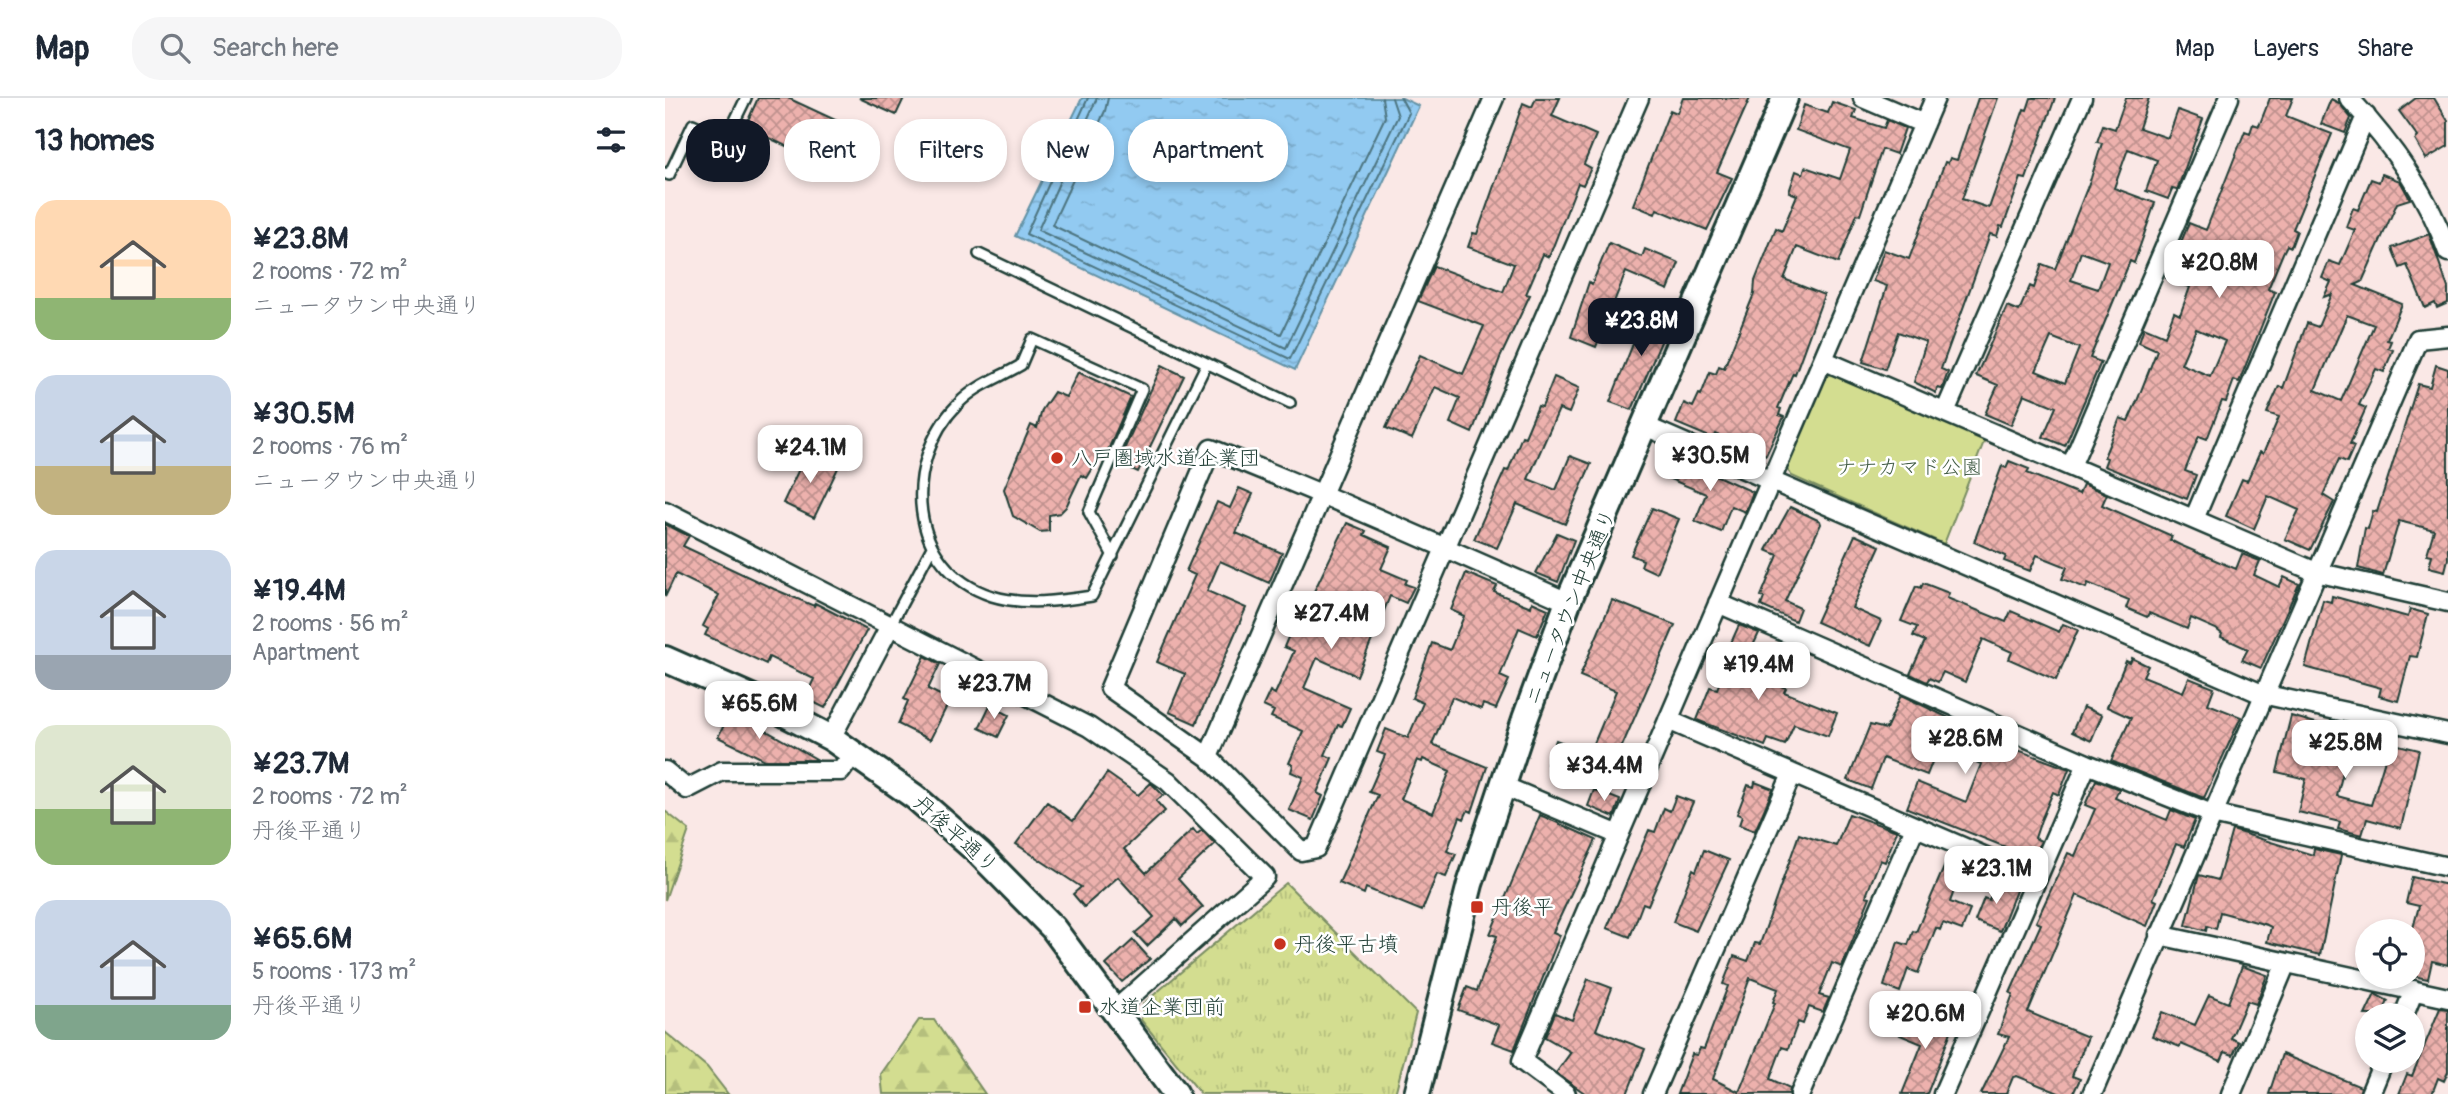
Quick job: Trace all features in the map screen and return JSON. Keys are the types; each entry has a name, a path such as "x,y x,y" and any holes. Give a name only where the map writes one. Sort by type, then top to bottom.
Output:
{"street":[{"path":"1208,757 1494,98"},
{"path":"1569,602 1444,548 1322,494 1212,449 1110,688 1208,757 1301,851 1316,848 1444,548 1639,98"},
{"name":"ニュータウン中央通り","path":"1417,1094 1470,884 1501,785 1569,602 1785,98"},
{"path":"1863,98 1924,124"},
{"path":"1566,1094 1522,1061 1935,98"},
{"path":"1945,412 2082,98"},
{"path":"2071,466 2229,98"},
{"path":"2349,98 2401,160 2427,204 2448,252"},
{"path":"2194,519 2366,116"},
{"path":"2092,1094 2262,694 2418,339 2448,336"},
{"path":"1823,360 2316,572 2448,602"},
{"path":"1645,426 2262,694 2448,734"},
{"path":"665,511 1089,727 1168,781 1265,877 1113,1012"},
{"path":"1718,603 2087,764 2212,814 2448,867"},
{"path":"831,738 890,626"},
{"name":"丹後平通り","path":"665,659 760,701 831,738 915,797 979,853 1053,928 1176,1094"},
{"path":"1668,720 2037,879"},
{"path":"665,771 687,789 722,771 841,771 853,754"},
{"path":"1943,1094 2087,764"},
{"path":"1653,1094 1792,774"},
{"path":"1501,785 1619,835"},
{"path":"1800,1094 1915,827"},
{"path":"2159,935 2448,998"},
{"path":"2231,1094 2286,963"},
{"path":"2409,1003 2414,990"},
{"path":"2370,1094 2379,1073"}],"lane":[{"path":"665,173 669,175 694,124 726,139 746,98"},
{"path":"979,254 1290,403"},
{"path":"1113,555 1089,512 1142,389 1032,339 1021,365 986,382 958,403 941,424 927,454 920,484 924,525 931,549 946,569 991,596 1052,602 1092,596 1113,555 1207,363"},
{"path":"890,626 931,549"}],"green space":[{"name":"ナナカマド公園","path":"1834,374 1985,439 1944,544 1792,476 1786,468 1827,375"},
{"path":"665,811 689,830 665,900"},
{"name":"丹後平古墳","path":"1286,883 1416,1013 1395,1094 1201,1094 1141,1020 1143,1004"},
{"path":"919,1020 934,1020 985,1094 883,1094 881,1074"},
{"path":"665,1032 707,1067 728,1094 665,1094"}],"water":[{"path":"1082,98 1402,98 1419,106 1295,370 1015,236 1041,182 1114,182 1114,119 1072,119"}],"building":[{"path":"758,98 788,98 833,119 784,119 784,145 770,139 770,119 749,119"},
{"path":"859,98 904,98 896,115"},
{"path":"1536,98 1560,98 1552,116 1596,135 1584,164 1591,168 1583,185 1578,183 1549,257 1543,254 1526,294 1530,295 1500,358 1472,433 1450,423 1460,398 1435,387 1412,439 1386,428 1420,355 1463,374 1484,326 1418,301 1434,266 1503,292 1514,264 1468,247 1473,233 1477,234 1523,103 1532,107"},
{"path":"1683,98 1750,98 1717,172 1732,178 1707,230 1657,209 1655,214 1633,205 1670,110 1677,113"},
{"path":"1978,98 1998,98 1962,199 1989,208 2024,109 2027,110 2031,98 2055,98 2026,179 2021,178 2003,227 2000,226 1997,236 1990,234 1941,369 1948,372 1942,389 1937,388 1936,393 1914,382 1926,342 1898,332 1885,369 1863,362 1887,286 1873,281 1884,250 1909,259 1945,162 1948,163 1950,158 1957,160"},
{"path":"2126,98 2149,98 2139,128 2168,138 2178,110 2203,119 2177,190 2172,189 2168,199 2146,191 2157,160 2128,149 2114,188 2155,203 2134,263 2130,261 2090,358 2101,362 2065,446 2043,437 2056,407 2024,394 2011,425 1985,414 1998,385 1976,376 2007,306 2019,311 2030,286 2034,288 2042,264 2055,269 2091,178 2102,143 2097,142 2103,125 2115,129","holes":["2081,252 2108,262 2098,289 2071,280","2051,337 2079,348 2065,383 2036,371"]},
{"path":"2270,98 2293,98 2286,116 2332,134 2293,229 2297,231 2291,247 2287,245 2268,289 2275,292 2239,382 2234,380 2226,402 2222,401 2207,439 2199,436 2185,471 2196,475 2187,499 2104,466 2107,458 2104,457 2120,418 2128,421 2157,350 2139,342 2144,327 2165,336 2174,312 2180,315 2190,287 2166,278 2189,223 2206,230 2245,131 2250,133 2253,124 2259,126","holes":["2196,329 2225,341 2210,376 2181,364"]},
{"path":"2416,98 2434,98 2448,121 2448,146 2426,159 2415,140 2418,137 2399,111"},
{"path":"2331,99 2339,103 2351,118 2345,133 2321,124"},
{"path":"1832,102 1856,110 1853,118 1884,128 1887,120 1905,128 1896,154 1882,149 1860,215 1857,214 1838,263 1797,247 1784,279 1824,295 1795,374 1793,373 1778,408 1781,409 1779,415 1784,417 1766,455 1716,434 1714,439 1676,423 1684,403 1693,407 1699,394 1701,395 1710,372 1716,374 1719,366 1724,368 1754,294 1755,281 1776,228 1782,231 1797,195 1789,192 1796,171 1803,174 1805,167 1840,179 1850,150 1796,130 1804,105 1828,113"},
{"path":"2382,174 2400,181 2410,199 2397,203 2362,282 2355,285 2402,304 2387,340 2391,341 2388,348 2393,350 2384,372 2376,369 2359,405 2366,408 2350,444 2354,446 2347,462 2339,459 2323,495 2334,502 2310,550 2285,539 2299,510 2268,496 2254,529 2226,516 2242,479 2247,481 2260,452 2263,454 2279,417 2267,413 2279,386 2283,388 2307,323 2318,327 2332,294 2324,297 2331,282 2322,278 2329,261 2340,265 2355,230 2346,227 2353,208 2358,210 2371,179 2379,182","holes":["2347,315 2374,325 2341,401 2315,390"]},
{"path":"2429,234 2448,288 2448,303 2437,308 2435,303 2425,308 2407,265 2400,268 2392,248"},
{"path":"1609,243 1642,257 1645,249 1679,263 1668,290 1626,272 1596,347 1571,337 1589,282 1592,284"},
{"path":"1648,306 1672,316 1632,410 1610,402"},
{"path":"1162,365 1184,376 1138,472 1118,463"},
{"path":"2436,365 2448,369 2448,559 2445,571 2429,567 2432,555 2427,554 2434,530 2399,521 2383,575 2358,568 2365,528 2368,529 2373,511 2377,512 2418,384 2430,387"},
{"name":"八戸圏域水道企業団","path":"1078,372 1131,397 1105,457 1101,455 1087,478 1081,475 1066,507 1060,513 1049,515 1049,531 1040,532 1013,516 1004,489 1031,425 1037,428 1042,410 1054,392 1066,397"},
{"path":"1554,377 1579,388 1569,413 1559,409 1528,479 1556,490 1570,456 1591,464 1565,524 1517,504 1497,548 1474,539 1505,470 1508,471 1538,406 1542,407"},
{"path":"807,452 838,468 814,518 783,503"},
{"path":"1673,456 1753,492 1745,512 1731,506 1721,532 1695,521 1706,494 1665,477"},
{"path":"2009,461 2029,469 2027,473 2079,494 2083,484 2107,494 2102,505 2172,536 2170,540 2180,545 2236,569 2242,554 2260,561 2254,575 2279,587 2284,577 2299,584 2261,668 2242,660 2248,649 2221,637 2222,634 2216,629 2191,618 2187,629 2149,613 2147,617 2126,608 2129,600 2088,583 2086,588 2062,579 2067,567 2037,555 2030,571 2004,561 2006,556 1974,542 2002,466 2006,468"},
{"path":"1239,488 1253,494 1236,533 1282,553 1269,583 1220,561 1207,591 1246,608 1196,724 1169,712 1185,674 1157,662 1195,575 1186,571 1217,502 1230,508"},
{"path":"1790,507 1820,521 1821,524 1785,601 1800,608 1795,621 1761,606 1764,598 1761,596 1778,555 1766,550"},
{"path":"1652,508 1679,519 1656,573 1641,566 1643,560 1631,555"},
{"path":"1347,523 1366,531 1364,535 1391,547 1381,569 1407,580 1405,584 1414,587 1406,603 1390,596 1357,676 1317,658 1304,688 1350,708 1342,726 1338,725 1325,755 1332,758 1317,793 1323,796 1313,820 1289,810 1303,777 1291,772 1293,765 1289,763 1303,731 1271,717 1274,711 1263,706 1270,691 1275,694 1294,651 1284,647 1292,628 1281,623 1289,604 1305,610"},
{"path":"665,524 689,536 683,546 774,589 814,606 815,603 867,630 825,708 805,698 814,679 769,657 766,664 705,635 708,629 703,626 719,595 676,574 665,597"},
{"path":"1557,533 1574,540 1558,582 1536,573"},
{"path":"1855,535 1880,546 1852,608 1881,621 1870,646 1816,622"},
{"path":"1466,573 1497,586 1494,592 1531,607 1532,602 1548,609 1537,636 1519,628 1500,676 1509,680 1496,709 1483,704 1481,709 1452,697 1432,744 1487,767 1472,812 1468,810 1464,819 1460,817 1447,851 1456,854 1446,877 1437,874 1422,911 1366,888 1364,894 1339,883 1378,795 1369,792 1385,755 1377,752 1386,729 1408,738 1423,703 1412,698 1432,643 1450,650 1464,616 1451,610","holes":["1423,759 1450,771 1433,813 1401,799 1417,760 1422,762"]},
{"path":"1923,583 1949,593 1947,598 2006,622 2011,611 2059,632 2063,624 2078,630 2056,680 2009,659 2012,652 1983,639 1965,682 1943,672 1938,682 1929,678 1927,682 1910,674 1925,641 1913,636 1917,627 1901,621 1916,586 1921,588"},
{"path":"2332,596 2408,617 2410,609 2428,614 2417,657 2410,656 2398,701 2379,696 2381,688 2305,667 2323,600 2331,602"},
{"path":"1612,600 1675,625 1602,792 1554,773 1556,767 1547,764 1556,740 1590,753 1616,691 1580,676"},
{"path":"1739,625 1759,633 1743,667 1751,671 1750,674 1786,688 1784,692 1837,713 1828,736 1794,724 1785,745 1768,739 1765,746 1697,720 1710,687 1717,689 1730,655 1726,654"},
{"path":"925,656 940,664 928,689 950,700 930,740 898,724 908,701 904,699"},
{"path":"2132,658 2148,666 2143,676 2183,692 2189,678 2214,688 2208,704 2241,717 2204,798 2111,761 2131,718 2107,707 2126,661 2130,663"},
{"path":"1901,695 1978,732 1977,735 2069,769 2059,795 2053,792 2041,820 2035,838 2041,841 2033,858 1907,808 1917,782 1966,802 1981,764 1938,747 1927,775 1883,758 1871,789 1848,780 1870,725 1886,729"},
{"path":"990,705 1009,715 998,737 979,728"},
{"path":"2083,707 2102,715 2091,741 2072,732"},
{"path":"730,713 818,760 765,760 718,737"},
{"path":"2291,716 2319,724 2315,739 2349,748 2337,796 2371,805 2390,743 2419,750 2401,828 2367,819 2362,835 2338,829 2340,822 2298,812 2306,779 2277,772"},
{"path":"1107,773 1138,795 1151,783 1163,795 1156,801 1165,811 1124,849 1146,873 1193,829 1197,834 1202,830 1215,844 1178,879 1203,907 1182,926 1176,919 1147,946 1135,933 1154,917 1118,877 1084,907 1073,894 1081,887 1016,844 1047,802 1073,821"},
{"path":"2096,780 2119,789 2115,798 2167,820 2171,810 2195,820 2184,847 2176,844 2153,899 2157,901 2147,926 2077,895 2028,1012 2088,1037 2072,1076 2080,1079 2073,1094 2061,1094 2017,1076 2013,1077 2006,1094 1981,1094 2009,1037 1998,1034 2013,994 2010,993 2041,924 2036,922 2068,853 2075,856 2095,809 2085,805"},
{"path":"1755,782 1773,789 1755,831 1739,825 1742,816 1737,814 1748,785 1754,787"},
{"path":"1594,790 1620,800 1614,817 1588,806"},
{"path":"1676,796 1693,802 1648,905 1643,903 1630,937 1607,928 1649,830 1655,832 1664,808 1670,811"},
{"path":"1849,814 1897,831 1885,862 1880,860 1866,896 1870,897 1842,967 1832,963 1819,995 1829,998 1823,1012 1809,1007 1803,1024 1798,1022 1788,1049 1782,1047 1770,1079 1790,1088 1789,1094 1677,1094 1692,1054 1697,1055 1700,1048 1704,1049 1728,986 1723,984 1734,956 1748,961 1755,943 1760,944 1799,834 1836,846","holes":["1750,978 1778,989 1773,1002 1775,1003 1739,1092 1713,1079"]},
{"path":"1540,815 1596,840 1553,932 1560,935 1514,1050 1492,1042 1499,1025 1458,1010 1467,987 1477,991 1497,936 1490,934"},
{"path":"2232,830 2313,855 2314,849 2341,855 2320,955 2267,942 2271,927 2220,912 2216,929 2207,926 2206,931 2186,925 2199,875 2218,880"},
{"path":"1704,850 1729,860 1696,931 1673,922 1693,869 1696,871"},
{"path":"1948,858 1964,864 1950,902 1970,910 1962,930 1943,923 1940,930 1936,928 1918,973 1908,969 1900,992 1884,986 1898,942 1908,945 1913,931 1916,932"},
{"path":"2412,877 2448,885 2448,965 2432,961 2428,979 2425,978 2425,919 2415,919 2419,906 2406,903"},
{"path":"1996,880 2017,888 2000,931 1975,921 1984,898 1989,900"},
{"path":"1133,940 1150,959 1122,982 1106,965"},
{"path":"2242,966 2267,975 2256,1004 2247,1001 2231,1038 2239,1042 2233,1055 2225,1052 2221,1061 2181,1044 2180,1047 2152,1036 2162,1012 2195,1025 2209,995 2228,1003"},
{"path":"1588,979 1612,988 1596,1030 1645,1049 1627,1094 1586,1094 1556,1073 1571,1052 1545,1037 1555,1013 1572,1020"},
{"path":"2375,994 2388,1001 2387,1003 2371,1003"},
{"path":"2440,1008 2448,1009 2448,1072 2444,1081 2438,1078 2432,1094 2399,1094 2407,1074 2412,1076 2413,1073 2425,1073 2425,1044"},
{"path":"1909,1012 1952,1029 1927,1094 1902,1094 1922,1044 1900,1035"},
{"path":"2282,1054 2361,1087 2359,1094 2269,1094"}],"place":[{"name":"八戸圏域水道企業団","path":"1057,458"},
{"name":"丹後平","path":"1477,907"},
{"name":"丹後平古墳","path":"1280,944"},
{"name":"水道企業団前","path":"1085,1007"}]}
